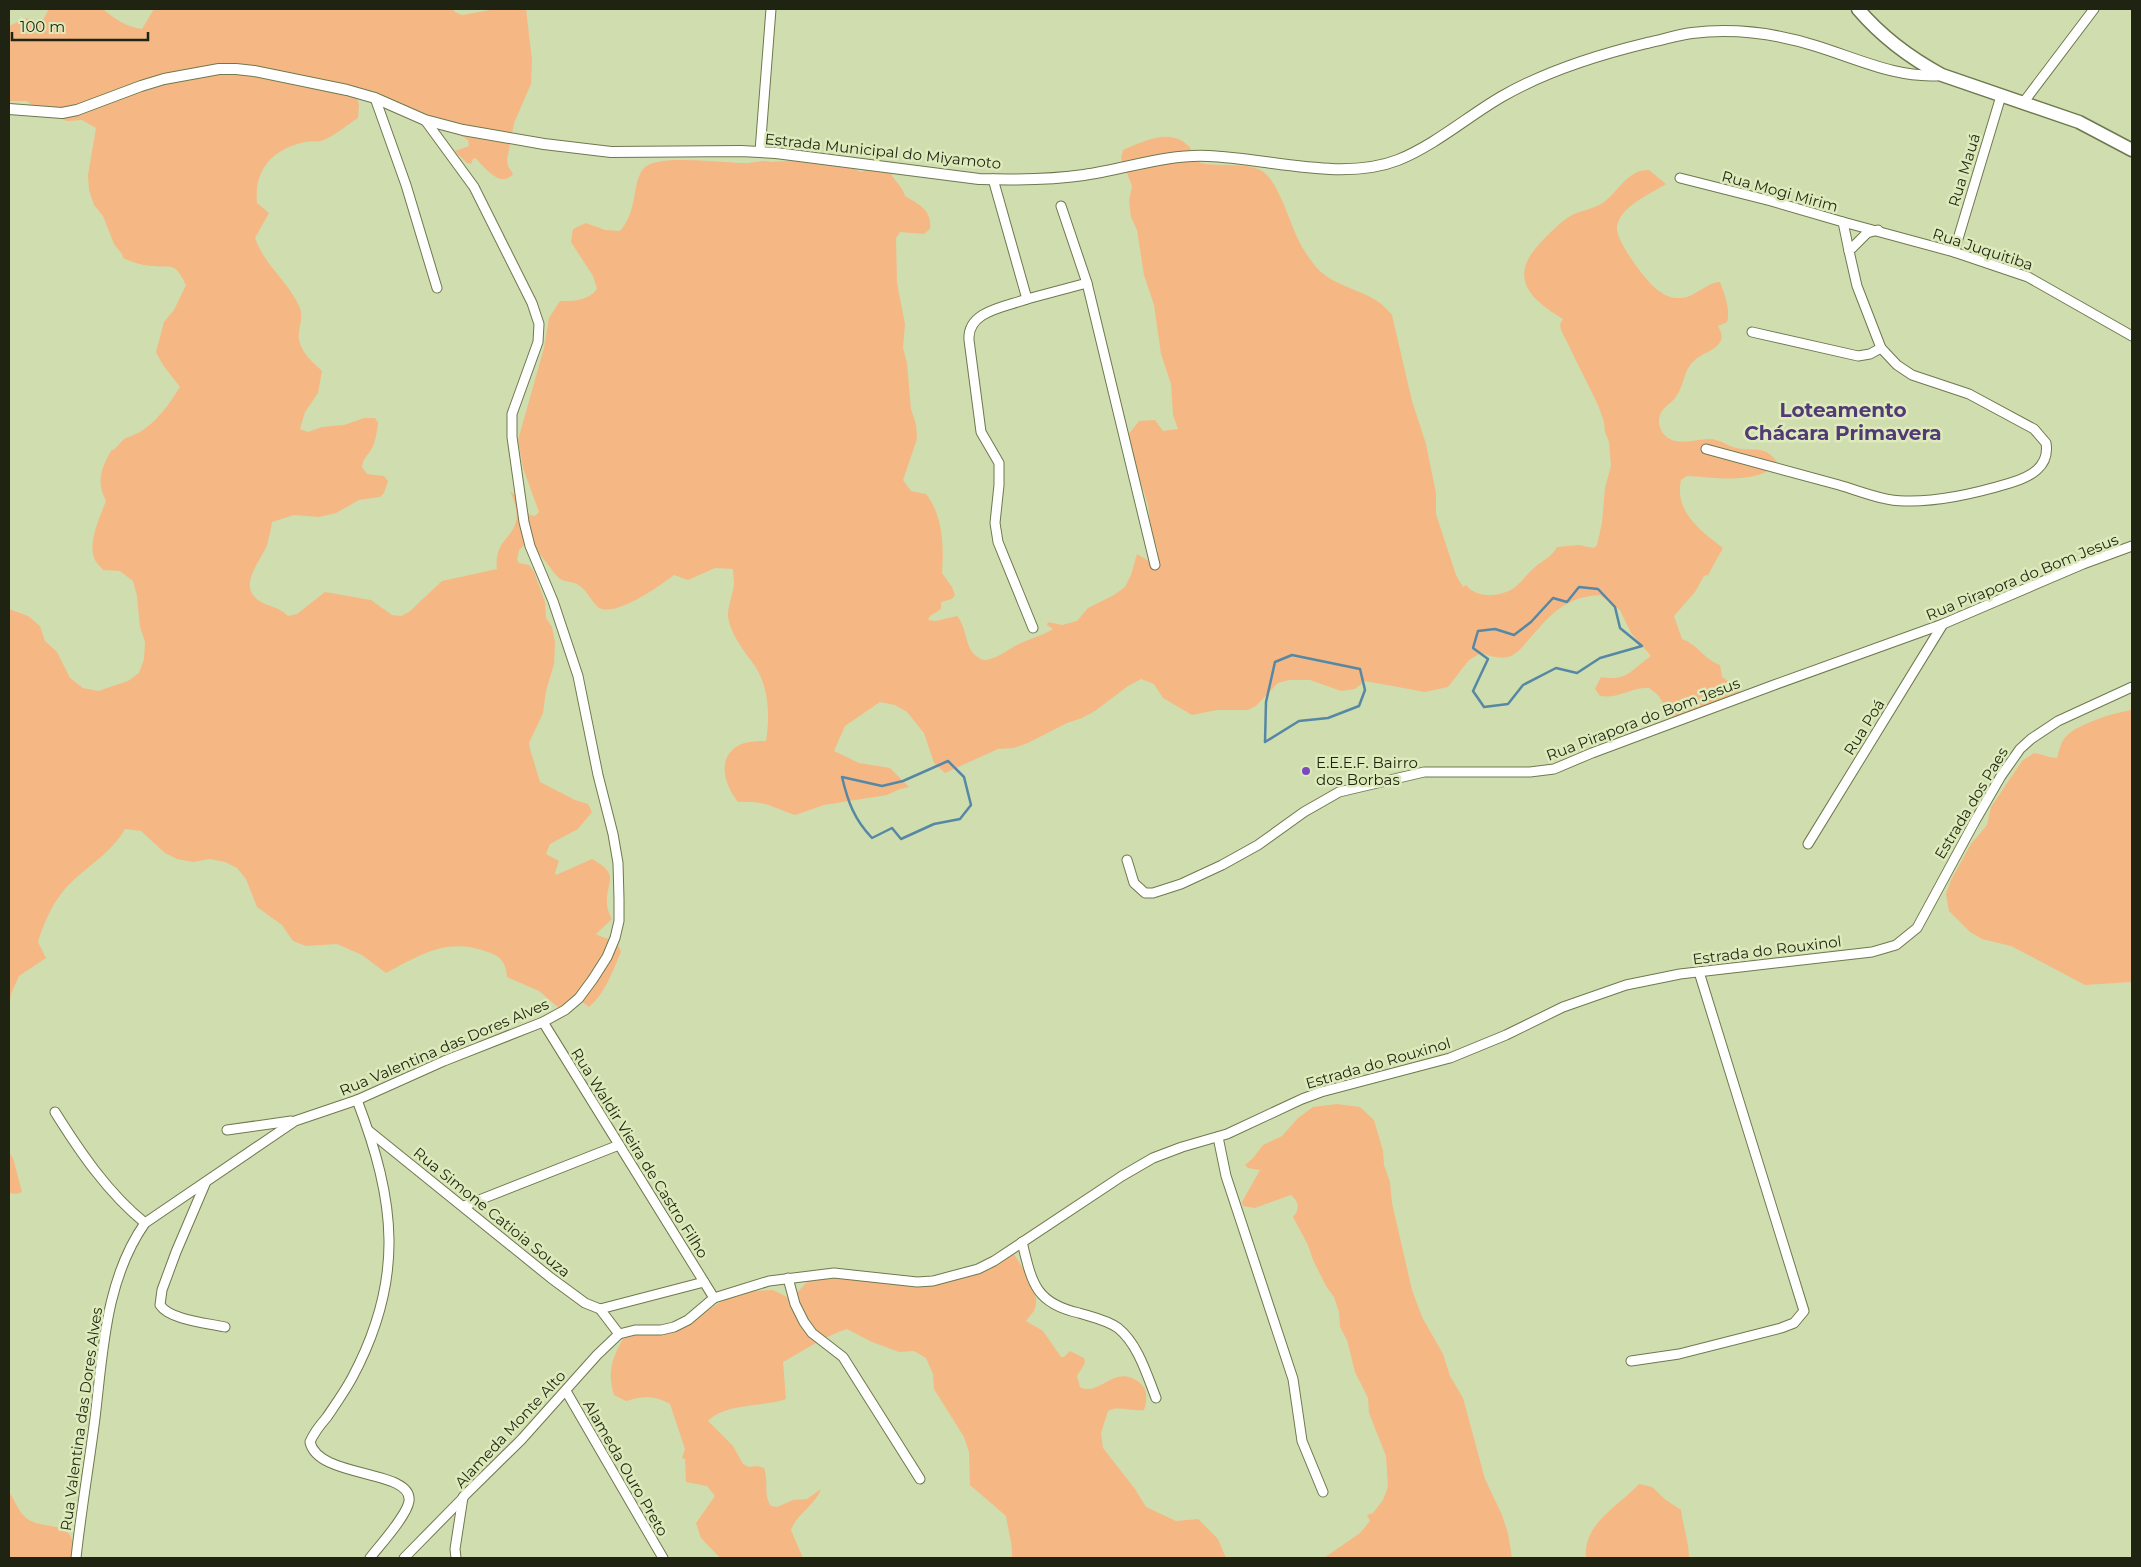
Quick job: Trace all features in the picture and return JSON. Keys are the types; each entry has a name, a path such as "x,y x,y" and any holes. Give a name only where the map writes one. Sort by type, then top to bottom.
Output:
{"main road":[{"path":"1858,9 1890,41 1919,62 1942,75 2079,122 2132,150"}],"street":[{"path":"760,152 771,9"},
{"path":"2023,103 2094,9"},
{"name":"Estrada Municipal do Miyamoto","path":"9,109 62,113 78,110 148,84 219,70 263,73 347,90 376,98 425,120 463,130 544,144 611,152 760,152 993,179 1084,175 1185,156 1229,158 1335,168 1359,168 1379,165 1398,160 1416,151 1482,108 1528,83 1608,53 1689,34 1747,32 1774,35 1814,45 1892,71 1909,75 1942,75"},
{"name":"Rua Mauá","path":"1954,252 2001,96"},
{"path":"376,98 412,203 437,288"},
{"name":"Rua Valentina das Dores Alves","path":"76,1558 108,1317 123,1263 130,1247 145,1224 253,1148 295,1121 357,1100 444,1061 543,1022 565,1010 579,998 607,957 615,938 619,921 618,863 614,834 598,775 578,676 553,602 530,546 520,498 512,437 512,414 538,342 539,324 532,303 474,187 425,120"},
{"name":"Rua Mogi Mirim","path":"1680,178 1771,201 1843,222 1857,286 1881,348 1896,365 1912,375 1969,394 2034,429 2046,443 2048,451 2046,458 2034,473 2025,479 1954,496 1904,501 1706,449"},
{"path":"993,179 1027,299"},
{"path":"1061,206 1087,283 1155,565"},
{"name":"Rua Juquitiba","path":"1843,222 1954,252 2028,277 2132,336"},
{"path":"1849,251 1867,233 1878,230"},
{"path":"1033,628 996,532 999,463 981,432 969,332 976,319 984,314 1027,299 1087,283"},
{"path":"1752,332 1858,356 1870,354 1881,348"},
{"name":"Rua Pirapora do Bom Jesus","path":"1127,860 1134,883 1145,893 1153,893 1181,884 1222,865 1258,845 1304,812 1339,792 1424,772 1530,772 1554,769 1765,688 1943,624 2083,564 2132,546"},
{"name":"Rua Poá","path":"1808,844 1943,624"},
{"name":"Estrada dos Paes","path":"1942,879 2000,776 2020,749 2031,739 2058,721 2132,687"},
{"name":"Estrada do Rouxinol","path":"619,1334 635,1330 661,1330 674,1327 688,1320 714,1298 750,1286 788,1278 834,1273 917,1282 933,1281 978,1269 1153,1158 1174,1149 1218,1137 1321,1092 1450,1058 1590,997 1626,985 1699,972 1872,952 1896,945 1917,928 1942,879"},
{"path":"1632,1361 1679,1354 1781,1328 1794,1323 1800,1318 1804,1310 1699,972"},
{"name":"Rua Waldir Vieira de Castro Filho","path":"543,1022 714,1298"},
{"path":"357,1100 369,1131 388,1214 390,1238 388,1269 383,1305 372,1338 351,1380 310,1442 314,1452 330,1462 348,1470 392,1481 404,1488 407,1493 409,1500 407,1508 370,1558"},
{"path":"55,1112 107,1185 120,1201 145,1224"},
{"path":"227,1130 295,1121"},
{"name":"Rua Simone Catioia Souza","path":"369,1131 572,1294 600,1309 619,1334"},
{"path":"1218,1137 1226,1176 1293,1379 1302,1442 1323,1492"},
{"path":"464,1206 619,1144"},
{"path":"205,1183 176,1252 162,1290 160,1305 169,1314 225,1327"},
{"path":"1022,1242 1028,1266 1040,1293 1048,1302 1058,1308 1093,1317 1119,1329 1130,1342 1139,1358 1156,1398"},
{"path":"788,1278 795,1304 804,1322 812,1333 843,1357 920,1479"},
{"path":"600,1309 704,1282"},
{"name":"Alameda Monte Alto","path":"456,1558 455,1549 463,1498 566,1391 596,1355 619,1334"},
{"name":"Alameda Ouro Preto","path":"566,1391 663,1558"},
{"path":"404,1558 463,1498"}],"shaded area":[{"path":"49,9 103,9 121,22 142,29 154,9 453,9 462,15 496,9 526,9 532,60 531,84 514,123 507,160 513,174 508,178 498,178 493,175 475,158 471,164 467,163 455,151 469,146 468,140 431,116 370,96 357,97 359,105 358,118 340,131 321,141 305,142 284,150 275,155 262,171 257,191 257,203 269,213 255,238 264,257 288,288 299,306 301,310 300,345 308,357 322,371 318,393 305,412 300,429 308,432 322,427 344,425 364,418 375,418 378,423 375,441 362,467 367,474 384,476 388,481 384,493 380,497 359,500 336,513 319,517 294,515 272,522 265,551 251,576 250,589 253,595 261,602 279,609 288,616 297,614 325,592 371,600 392,615 401,616 409,612 442,581 497,569 497,557 500,548 514,527 517,518 516,507 510,491 530,515 535,516 539,512 523,468 518,440 544,348 549,318 560,301 585,298 597,289 593,276 571,242 573,229 586,223 605,230 620,231 630,214 639,176 645,167 652,163 677,160 747,163 816,159 844,168 849,166 861,172 872,167 873,161 891,162 892,176 905,196 924,209 929,217 930,229 924,234 900,232 896,238 897,283 905,324 903,348 907,363 911,409 916,424 917,439 903,480 911,491 926,494 932,502 941,532 942,573 955,595 952,599 941,602 941,609 930,616 928,620 936,621 957,616 962,624 972,652 980,659 985,660 998,656 1053,629 1047,625 1048,622 1062,625 1077,621 1088,608 1114,595 1125,587 1131,575 1137,554 1154,564 1158,560 1158,550 1151,531 1148,504 1136,468 1128,435 1139,421 1155,420 1163,431 1178,429 1173,415 1171,384 1161,354 1154,305 1144,275 1137,230 1131,217 1129,201 1132,186 1121,158 1123,150 1149,140 1167,137 1176,138 1184,142 1191,149 1188,156 1195,161 1213,165 1244,166 1262,171 1273,183 1295,233 1316,267 1334,281 1375,299 1392,315 1412,401 1426,444 1436,493 1436,514 1456,575 1463,587 1466,585 1476,593 1489,595 1496,595 1514,588 1534,568 1552,554 1557,547 1579,545 1594,548 1597,545 1602,523 1605,488 1611,466 1609,442 1604,422 1598,405 1561,330 1560,324 1563,319 1550,311 1531,294 1524,275 1526,264 1532,253 1560,223 1572,215 1604,202 1635,173 1649,170 1666,184 1637,201 1621,216 1617,229 1621,242 1632,260 1654,287 1668,296 1684,298 1695,294 1709,285 1720,282 1728,317 1727,322 1718,326 1722,337 1719,344 1691,364 1677,395 1661,412 1659,424 1661,430 1665,436 1677,441 1713,439 1736,448 1763,451 1772,456 1777,462 1770,470 1748,477 1687,476 1681,480 1680,491 1685,511 1706,535 1723,548 1708,575 1704,576 1695,592 1674,616 1682,639 1692,644 1710,660 1720,665 1722,677 1739,688 1740,700 1674,720 1658,695 1649,688 1636,689 1613,696 1600,696 1595,689 1601,677 1617,678 1623,676 1634,670 1651,656 1631,633 1620,610 1600,595 1588,596 1569,603 1553,614 1511,656 1500,658 1481,653 1469,660 1448,687 1425,692 1365,681 1355,689 1341,691 1310,680 1289,680 1278,683 1256,706 1248,710 1217,710 1192,715 1163,698 1154,684 1141,679 1082,718 1067,723 1028,743 1014,748 998,749 945,773 934,763 924,733 907,712 895,705 880,702 845,726 834,751 859,763 890,768 909,787 887,795 824,805 795,815 761,803 738,802 727,782 725,767 726,759 730,753 736,747 743,744 766,741 768,722 766,693 760,675 734,635 729,622 728,611 734,584 733,569 715,568 688,580 674,575 626,605 605,609 598,607 580,586 559,578 535,550 524,545 519,550 517,560 519,563 529,565 534,572 545,602 546,618 552,627 555,642 554,664 546,691 543,713 529,743 530,749 540,782 575,800 588,804 592,812 578,829 550,844 546,854 559,861 556,875 592,859 606,869 610,878 607,906 612,919 596,934 617,944 621,952 600,995 589,1007 582,1002 559,1008 539,991 507,977 504,964 499,958 488,952 473,948 460,946 435,950 386,973 362,955 337,944 306,946 293,941 282,925 257,907 246,879 237,868 225,862 210,859 193,862 177,859 165,853 141,831 125,829 109,849 63,891 48,915 38,942 46,958 19,976 11,994 9,1006 9,609 28,616 40,626 45,641 57,652 70,678 83,688 98,691 128,681 139,673 144,659 145,642 140,627 137,596 133,581 120,571 103,570 96,561 92,546 106,501 101,488 102,470 111,451 124,440 152,423 180,387 163,365 156,352 164,322 174,310 186,285 179,272 172,267 144,265 123,258 114,244 103,216 94,205 89,190 88,175 96,128 82,120 67,121 39,111 27,101 9,101 9,26 27,18 41,23"},
{"path":"2132,710 2132,982 2085,985 2011,946 1982,939 1970,932 1949,911 1946,894 1951,880 1971,844 1987,825 1991,807 2022,761 2034,753 2057,758 2063,741 2076,729 2106,716"},
{"path":"1337,1104 1360,1107 1374,1120 1383,1151 1384,1165 1390,1182 1392,1203 1412,1290 1422,1317 1443,1354 1450,1376 1463,1398 1485,1479 1502,1515 1508,1533 1512,1558 1324,1558 1360,1533 1370,1521 1367,1515 1373,1513 1383,1500 1388,1487 1386,1456 1369,1413 1368,1398 1355,1372 1347,1340 1340,1327 1339,1312 1334,1297 1326,1286 1293,1217 1298,1209 1296,1200 1291,1195 1255,1208 1243,1206 1242,1202 1260,1170 1248,1168 1245,1165 1263,1145 1282,1136 1298,1118 1313,1107"},
{"path":"9,1153 13,1158 22,1192 16,1194 9,1193"},
{"path":"1014,1254 1030,1280 1035,1295 1036,1302 1033,1313 1026,1321 1043,1331 1061,1357 1064,1357 1070,1351 1084,1358 1085,1363 1077,1376 1080,1387 1094,1388 1123,1376 1132,1378 1145,1389 1146,1400 1144,1410 1112,1409 1108,1411 1101,1433 1103,1448 1135,1489 1146,1507 1176,1521 1198,1519 1218,1539 1226,1558 1012,1558 1006,1516 970,1485 969,1452 964,1437 934,1389 933,1374 926,1358 914,1351 899,1352 872,1342 847,1329 822,1339 783,1362 786,1399 734,1408 715,1415 708,1421 733,1446 743,1464 749,1467 758,1466 764,1468 767,1497 771,1506 777,1507 793,1500 807,1499 821,1489 815,1500 797,1519 791,1530 803,1558 720,1558 701,1538 696,1523 715,1496 707,1486 686,1482 685,1459 682,1458 685,1449 670,1404 648,1397 626,1401 614,1395 611,1380 612,1366 623,1339 698,1316 724,1300 750,1291 773,1290 791,1299 806,1283 815,1278 826,1277 910,1283 962,1274 1004,1255"},
{"path":"1639,1484 1652,1487 1681,1510 1689,1558 1586,1558 1590,1535 1596,1525"},
{"path":"9,1492 20,1511 31,1521 57,1527 70,1535 74,1558 9,1558"}],"waterway":[{"path":"1579,587 1598,589 1615,607 1620,628 1642,646 1600,658 1577,673 1556,668 1523,685 1508,704 1484,707 1473,691 1488,659 1473,648 1478,631 1495,629 1514,635 1531,622 1553,598 1567,602 1579,587"},
{"path":"1292,655 1360,669 1365,690 1359,706 1328,718 1299,721 1265,742 1266,702 1275,662 1292,655"},
{"path":"948,761 964,777 971,805 960,819 934,824 901,839 892,828 872,838 852,810 842,777 882,786 903,781 948,761"}],"place":[{"name":"E.E.E.F. Bairro dos Borbas","path":"1306,771"}],"district":[{"name":"Loteamento Chácara Primavera","path":"1843,422"}]}
